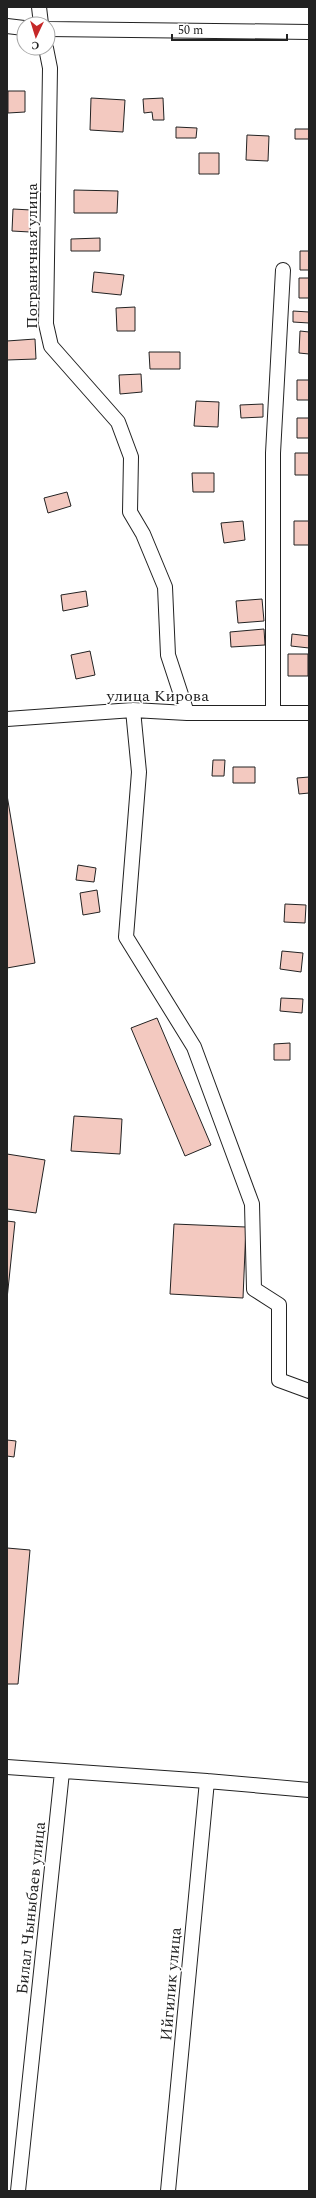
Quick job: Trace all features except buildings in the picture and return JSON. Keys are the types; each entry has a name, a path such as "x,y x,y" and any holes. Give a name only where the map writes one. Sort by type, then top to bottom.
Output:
{"street":[{"path":"56,29 309,32"},
{"name":"Пограничная улица","path":"48,56 50,68 46,324 51,346 118,422 131,457 130,512 143,534 165,587 168,655 187,713"},
{"path":"273,713 273,453 283,270"},
{"path":"133,710 139,772 126,937 194,1047 252,1204 254,1289 280,1305 279,1380 309,1391"},
{"name":"улица Кирова","path":"7,719 133,710 187,713 309,713"},
{"path":"7,1767 207,1781 309,1790"},
{"name":"Билал Чыныбаев улица","path":"18,2191 62,1772"},
{"name":"Ийгилик улица","path":"168,2191 207,1781"}]}
